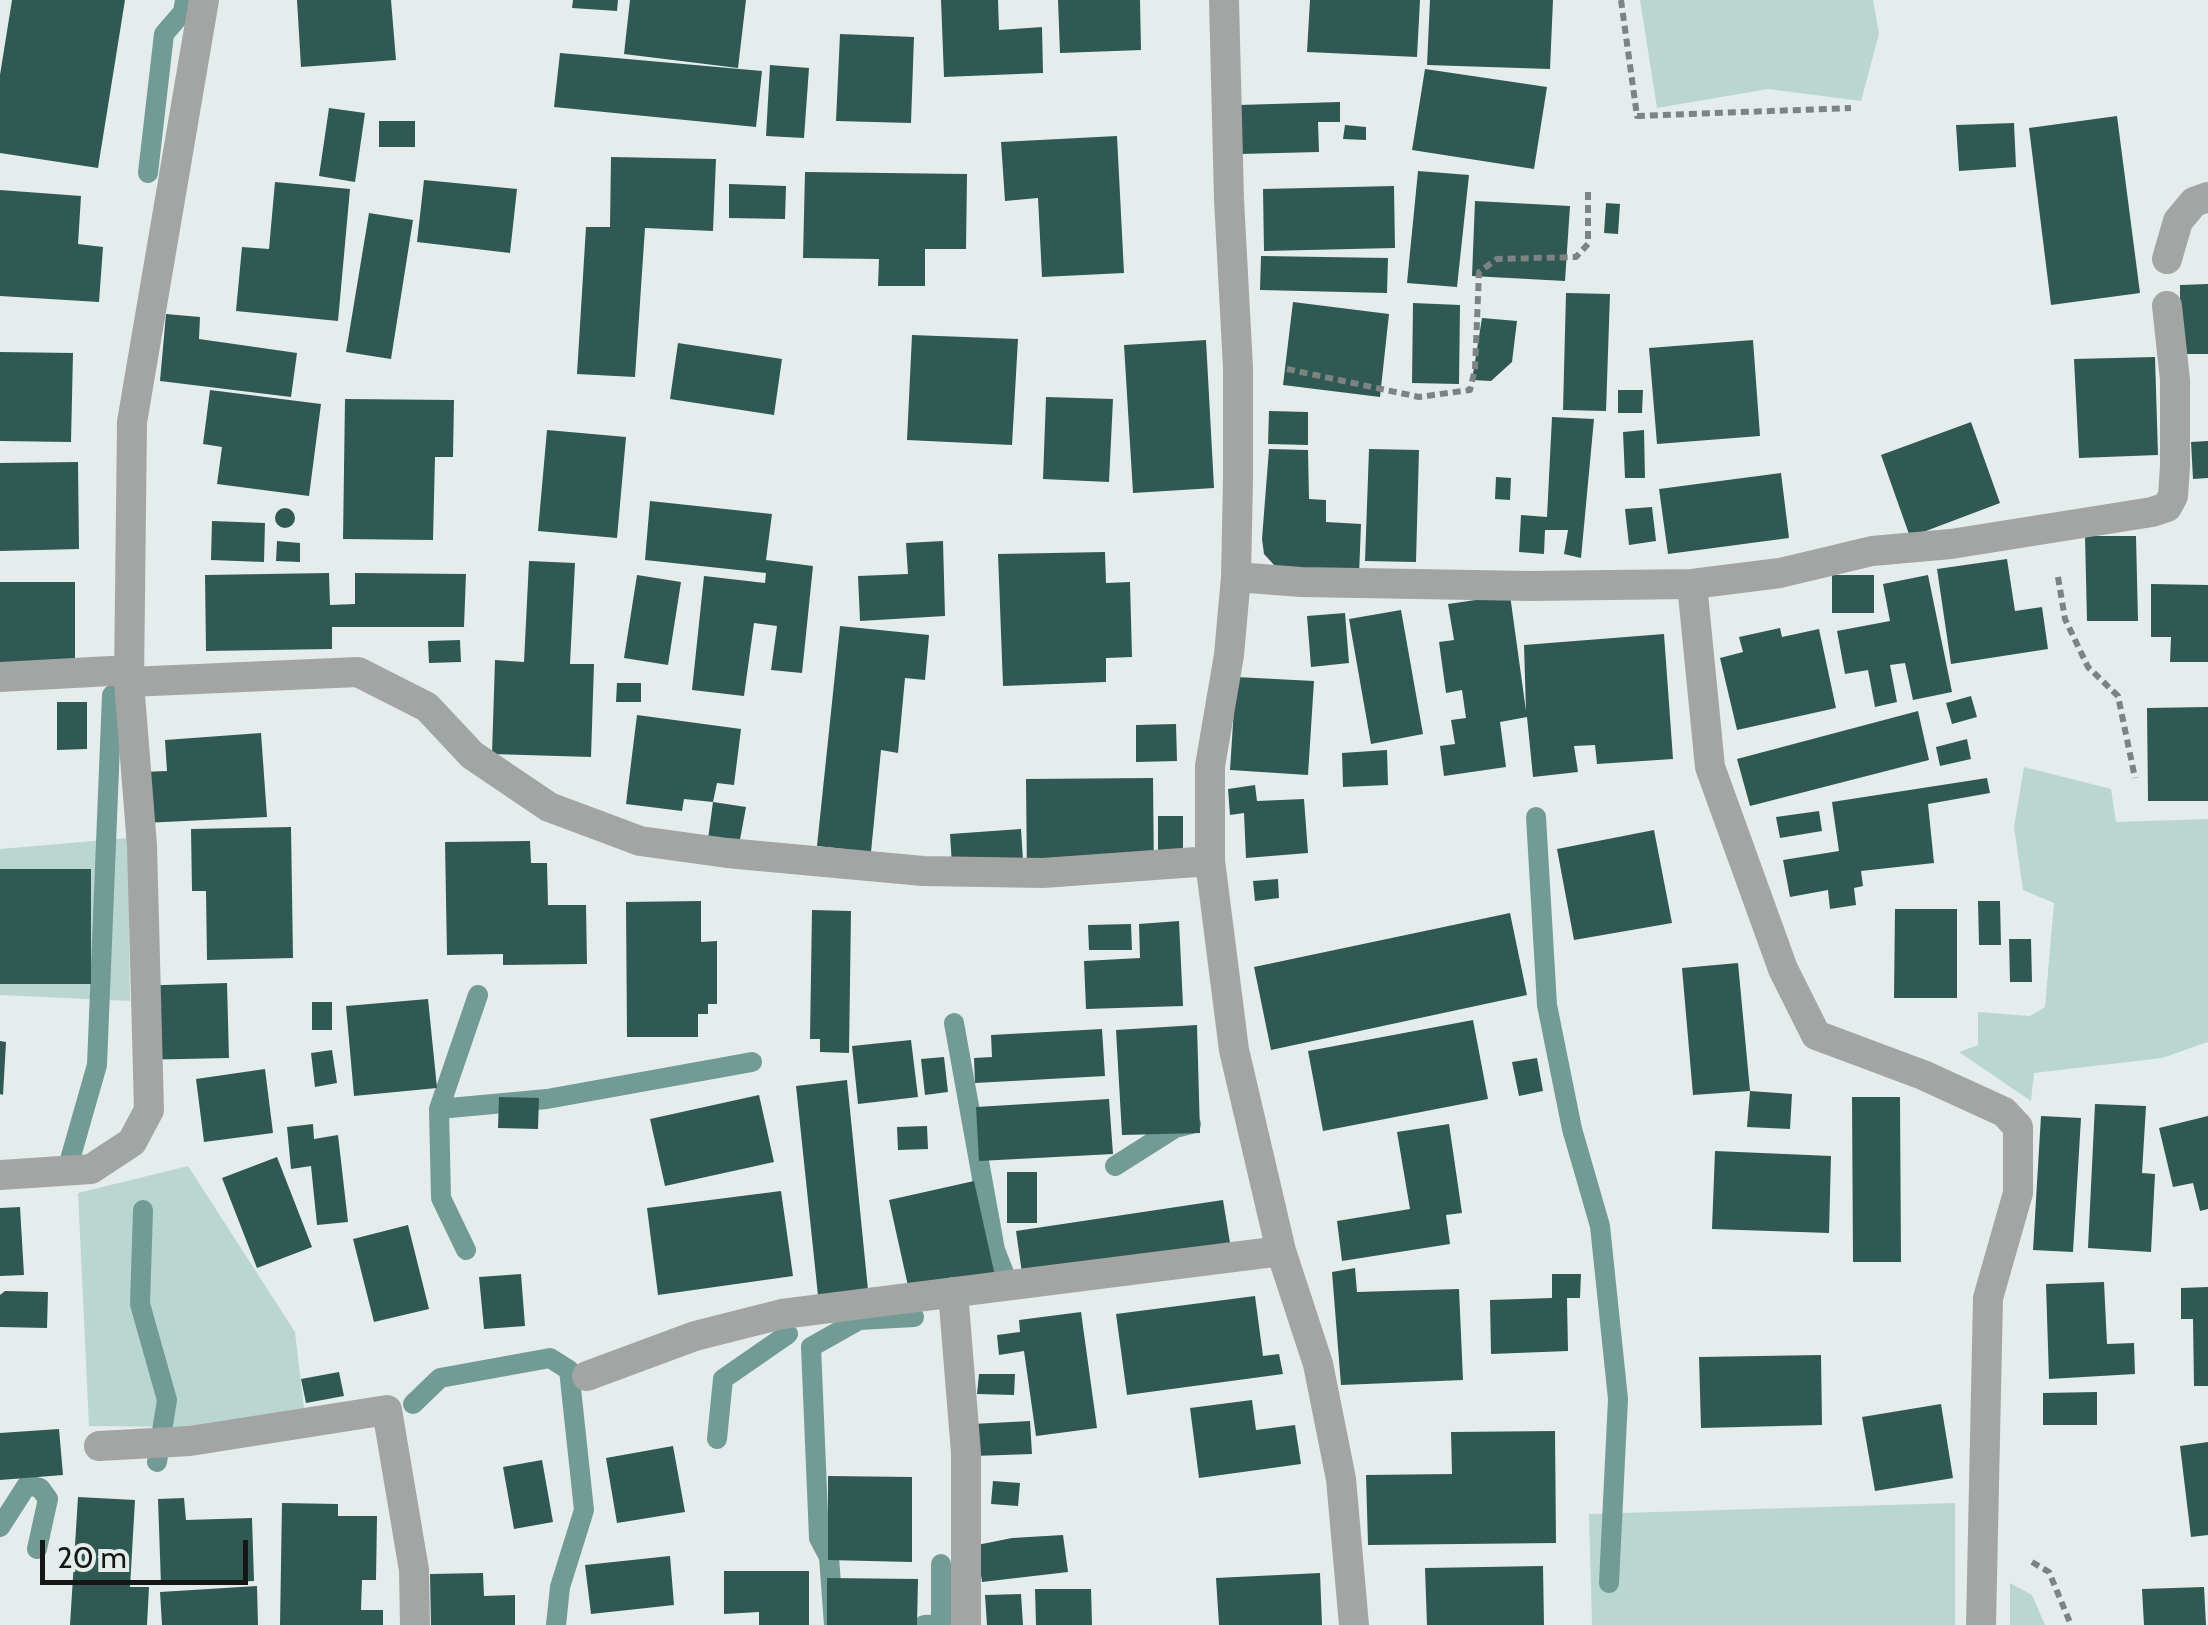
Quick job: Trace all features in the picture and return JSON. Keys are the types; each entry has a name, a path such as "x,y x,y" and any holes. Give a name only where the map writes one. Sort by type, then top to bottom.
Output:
{"street":[{"path":"0,1175 92,1169 132,1142 149,1110 142,846 129,676 132,422 204,0"},
{"path":"1224,0 1237,358 1236,577 1229,654 1210,766 1210,862 1234,1050 1282,1251 1318,1364 1341,1480 1354,1625"},
{"path":"2168,260 2178,221 2194,202 2208,198"},
{"path":"1236,577 1530,586 1692,584 1780,572 1872,550 1950,544 2152,512 2168,507 2173,496 2176,380 2168,306"},
{"path":"1692,584 1710,767 1783,969 1816,1035 1923,1075 2004,1112 2018,1127 2018,1193 1988,1298 1981,1625"},
{"path":"0,677 358,672 426,706 472,755 549,807 640,840 727,853 924,871 1043,873 1210,862"},
{"path":"587,1376 695,1336 782,1314 1282,1251"},
{"path":"953,1292 966,1453 966,1625"},
{"path":"100,1446 190,1441 388,1410 414,1570 415,1625"}],"path":[{"path":"1621,0 1637,116 1851,108"},
{"path":"1237,358 1419,397 1470,390 1476,369 1479,272 1497,260 1576,257 1588,244 1588,188"},
{"path":"2049,526 2065,619 2088,667 2118,696 2135,778"}],"green space":[{"path":"1640,0 1873,0 1879,34 1861,101 1768,89 1657,108"},
{"path":"2024,767 2111,789 2116,822 2208,819 2208,1042 2162,1058 2034,1073 2031,1101 1959,1052 1978,1045 1978,1012 2030,1016 2045,1007 2054,903 2023,890 2014,827"},
{"path":"128,838 130,1001 0,995 0,849"},
{"path":"188,1166 295,1332 304,1408 192,1427 89,1426 78,1193"},
{"path":"1955,1503 1955,1625 1592,1625 1589,1514"},
{"path":"2010,1583 2032,1595 2045,1625 2010,1625"}],"building":[{"path":"12,0 125,0 98,168 0,153 0,75"},
{"path":"297,0 391,0 396,60 301,67"},
{"path":"573,0 618,0 617,11 572,8"},
{"path":"630,0 746,0 738,68 624,54"},
{"path":"941,0 998,0 999,30 1042,27 1043,73 944,77"},
{"path":"1058,0 1140,0 1141,50 1060,53"},
{"path":"1310,0 1420,0 1417,57 1307,52"},
{"path":"1430,0 1553,0 1550,69 1427,65"},
{"path":"840,34 914,37 911,123 836,121"},
{"path":"560,53 762,71 756,127 554,107"},
{"path":"770,65 809,68 804,138 766,136"},
{"path":"1425,69 1547,87 1534,169 1412,150"},
{"path":"1340,102 1340,122 1318,122 1319,152 1240,154 1239,105"},
{"path":"329,108 365,113 355,182 319,176"},
{"path":"2117,116 2140,293 2051,305 2029,128"},
{"path":"379,121 415,121 415,147 379,147"},
{"path":"2014,123 2016,167 1959,171 1956,125"},
{"path":"1345,125 1366,127 1366,140 1343,139"},
{"path":"1117,136 1124,273 1042,277 1038,198 1005,201 1001,142"},
{"path":"611,157 716,159 713,231 645,228 635,377 577,374 586,227 610,227"},
{"path":"1418,171 1469,175 1457,287 1407,283"},
{"path":"805,172 967,174 966,249 925,249 925,286 878,286 879,259 803,258"},
{"path":"424,180 517,189 510,253 417,242"},
{"path":"275,182 350,189 338,321 236,311 242,247 269,249"},
{"path":"729,184 786,186 785,219 729,218"},
{"path":"1394,186 1395,248 1264,251 1263,189"},
{"path":"0,190 81,196 78,244 103,247 99,302 0,296"},
{"path":"1475,201 1570,206 1565,281 1472,276"},
{"path":"1606,203 1620,204 1618,234 1604,233"},
{"path":"369,213 413,220 391,359 346,352"},
{"path":"1261,256 1388,258 1387,293 1260,290"},
{"path":"2208,284 2208,354 2180,354 2180,285"},
{"path":"1566,293 1610,294 1606,411 1563,410"},
{"path":"1293,302 1389,314 1380,397 1283,385"},
{"path":"1413,303 1460,305 1459,384 1412,383"},
{"path":"166,314 200,317 199,339 297,353 291,397 160,381"},
{"path":"1482,318 1517,321 1512,362 1491,381 1472,380"},
{"path":"912,335 1018,339 1012,445 907,440"},
{"path":"1206,340 1214,488 1133,493 1124,345"},
{"path":"1753,340 1760,436 1657,444 1649,348"},
{"path":"678,343 782,359 774,415 670,399"},
{"path":"0,352 73,353 71,442 0,441"},
{"path":"2155,357 2158,455 2079,458 2074,359"},
{"path":"210,390 321,404 309,496 217,484 222,447 203,444"},
{"path":"1618,390 1643,390 1642,413 1618,413"},
{"path":"1046,397 1113,399 1109,482 1043,479"},
{"path":"345,399 454,400 453,457 435,457 433,540 343,539"},
{"path":"1269,411 1308,412 1308,445 1268,444"},
{"path":"1552,417 1594,419 1581,558 1564,554 1568,530 1545,530 1544,554 1519,552 1521,515 1547,517"},
{"path":"1971,422 2000,503 1910,537 1881,455"},
{"path":"547,430 626,437 617,538 538,531"},
{"path":"1644,430 1645,478 1625,478 1623,432"},
{"path":"2208,441 2208,478 2193,479 2191,442"},
{"path":"1269,449 1308,450 1309,499 1326,500 1326,522 1361,524 1359,575 1275,566 1264,554"},
{"path":"1369,449 1419,450 1416,562 1365,561"},
{"path":"78,462 79,549 0,551 0,463"},
{"path":"1781,473 1789,538 1668,554 1659,489"},
{"path":"1496,477 1511,478 1510,500 1495,499"},
{"path":"650,501 772,514 766,560 813,566 802,673 771,670 777,626 754,623 744,696 692,690 704,576 765,583 766,573 645,560"},
{"path":"1652,507 1656,541 1629,545 1625,509"},
{"path":"285,508 295,518 285,528 275,518"},
{"path":"212,521 265,523 264,562 211,560"},
{"path":"2085,536 2136,536 2138,621 2087,621"},
{"path":"277,541 300,543 300,562 276,561"},
{"path":"943,541 945,616 860,621 858,576 908,574 906,543"},
{"path":"1105,552 1106,583 1130,582 1132,657 1106,658 1106,682 1003,686 998,554"},
{"path":"2007,559 2015,611 2042,607 2048,649 1951,664 1937,569"},
{"path":"529,561 575,563 570,664 594,664 591,757 492,754 495,660 524,662"},
{"path":"329,573 330,605 355,604 355,573 466,574 464,627 332,627 332,649 206,651 205,575"},
{"path":"637,575 681,582 668,665 624,658"},
{"path":"1832,575 1874,575 1874,613 1832,613"},
{"path":"1928,575 1952,692 1913,700 1905,663 1890,665 1897,702 1875,707 1868,670 1845,674 1837,631 1890,621 1883,584"},
{"path":"0,582 75,582 75,664 0,664"},
{"path":"2151,584 2208,585 2208,662 2170,662 2171,637 2151,637"},
{"path":"1510,595 1526,711 1524,645 1664,634 1673,759 1597,764 1595,745 1574,746 1578,772 1533,777 1527,717 1500,722 1506,767 1444,776 1440,746 1455,744 1451,720 1466,718 1462,690 1446,693 1439,642 1454,640 1448,604"},
{"path":"1401,610 1423,734 1371,744 1349,619"},
{"path":"1345,613 1349,663 1311,667 1307,616"},
{"path":"840,626 929,635 925,680 905,678 898,753 881,750 871,852 817,846"},
{"path":"1780,628 1782,637 1819,629 1836,708 1737,730 1720,658 1743,652 1739,637"},
{"path":"460,640 461,662 429,663 428,641"},
{"path":"1236,677 1314,681 1308,775 1230,770"},
{"path":"617,683 641,683 641,702 616,702"},
{"path":"1971,696 1977,717 1952,724 1946,703"},
{"path":"57,702 87,702 87,749 57,750"},
{"path":"2208,707 2208,801 2148,801 2147,708"},
{"path":"1918,711 1929,760 1750,806 1737,759"},
{"path":"637,715 741,729 734,785 717,783 713,802 684,799 682,811 626,804"},
{"path":"1176,724 1177,761 1136,762 1136,725"},
{"path":"261,733 267,817 144,823 141,772 167,771 165,740"},
{"path":"1967,739 1971,759 1940,766 1936,747"},
{"path":"1387,750 1388,785 1343,787 1342,753"},
{"path":"1153,778 1154,880 1027,881 1026,779"},
{"path":"1987,778 1990,793 1928,804 1934,863 1861,871 1863,886 1854,888 1856,905 1830,909 1828,890 1790,897 1783,860 1839,851 1832,802"},
{"path":"1255,785 1257,801 1304,799 1308,853 1246,858 1244,813 1230,815 1228,789"},
{"path":"713,802 746,807 739,845 708,839"},
{"path":"1819,811 1822,831 1780,838 1776,817"},
{"path":"1158,816 1183,816 1183,860 1158,860"},
{"path":"291,827 293,958 207,960 206,891 192,891 191,829"},
{"path":"1021,829 1024,876 953,881 950,834"},
{"path":"1654,830 1672,923 1574,940 1557,849"},
{"path":"530,841 531,863 547,863 548,905 586,905 587,964 503,965 503,954 447,955 445,842"},
{"path":"0,869 91,869 91,984 0,984"},
{"path":"1278,879 1279,898 1255,901 1253,881"},
{"path":"701,901 701,942 717,941 717,1004 708,1004 708,1014 698,1014 698,1037 627,1037 626,902"},
{"path":"1978,901 2000,901 2001,945 1979,945"},
{"path":"1895,909 1957,909 1957,998 1894,998"},
{"path":"812,910 851,911 849,1053 820,1052 820,1039 810,1039"},
{"path":"1510,913 1527,995 1271,1050 1254,967"},
{"path":"1179,921 1183,1006 1086,1009 1084,961 1140,958 1139,924"},
{"path":"1131,924 1132,950 1089,950 1088,925"},
{"path":"2009,939 2031,939 2032,982 2010,982"},
{"path":"1738,963 1750,1091 1693,1095 1682,968"},
{"path":"227,983 229,1058 135,1060 133,986"},
{"path":"428,999 437,1088 354,1096 346,1006"},
{"path":"312,1002 332,1002 332,1030 312,1030"},
{"path":"1473,1020 1488,1099 1323,1131 1308,1051"},
{"path":"1197,1025 1200,1133 1122,1135 1116,1030"},
{"path":"1102,1029 1105,1076 975,1083 974,1058 992,1057 991,1035"},
{"path":"911,1040 918,1097 858,1104 852,1046"},
{"path":"0,1041 6,1042 3,1095 0,1094"},
{"path":"332,1050 337,1083 315,1087 311,1053"},
{"path":"944,1057 948,1092 925,1095 921,1059"},
{"path":"1537,1058 1543,1091 1519,1096 1512,1062"},
{"path":"265,1069 273,1133 204,1142 196,1079"},
{"path":"847,1080 869,1300 819,1305 796,1086"},
{"path":"1750,1091 1792,1094 1790,1129 1747,1127"},
{"path":"759,1095 774,1162 665,1186 650,1119"},
{"path":"499,1097 539,1098 538,1129 498,1128"},
{"path":"1852,1097 1900,1097 1901,1262 1853,1262"},
{"path":"1109,1099 1113,1154 979,1161 976,1107"},
{"path":"2095,1104 2146,1106 2142,1173 2155,1174 2151,1252 2088,1248"},
{"path":"2041,1116 2081,1118 2073,1252 2033,1250"},
{"path":"2208,1116 2208,1209 2200,1211 2193,1183 2173,1187 2159,1128"},
{"path":"313,1124 314,1139 338,1135 348,1222 317,1225 311,1166 291,1169 287,1127"},
{"path":"1449,1124 1462,1213 1446,1215 1450,1244 1342,1261 1337,1221 1410,1209 1397,1132"},
{"path":"927,1126 928,1149 898,1150 897,1127"},
{"path":"1715,1151 1831,1156 1829,1233 1712,1229"},
{"path":"277,1157 312,1247 257,1268 222,1178"},
{"path":"1007,1172 1037,1172 1037,1223 1007,1223"},
{"path":"974,1181 995,1276 910,1295 889,1200"},
{"path":"781,1191 793,1276 658,1295 647,1208"},
{"path":"1223,1200 1232,1255 1024,1287 1016,1231"},
{"path":"20,1207 24,1275 0,1276 0,1208"},
{"path":"408,1225 429,1309 374,1322 353,1239"},
{"path":"1355,1268 1357,1292 1459,1289 1463,1380 1341,1385 1332,1272"},
{"path":"521,1274 525,1326 484,1329 479,1277"},
{"path":"1552,1274 1581,1274 1580,1298 1567,1298 1568,1351 1491,1354 1490,1300 1552,1298"},
{"path":"2104,1282 2107,1344 2134,1343 2135,1374 2049,1379 2046,1284"},
{"path":"2208,1287 2208,1386 2194,1386 2193,1319 2181,1319 2181,1288"},
{"path":"5,1291 48,1292 47,1328 0,1327 0,1295"},
{"path":"1255,1296 1263,1356 1279,1354 1283,1374 1127,1395 1116,1314"},
{"path":"1081,1312 1097,1428 1036,1436 1024,1351 999,1355 997,1335 1020,1332 1019,1320"},
{"path":"1821,1355 1822,1425 1701,1428 1699,1357"},
{"path":"339,1372 344,1396 306,1403 301,1379"},
{"path":"979,1374 1015,1374 1014,1395 977,1394"},
{"path":"2097,1392 2097,1425 2043,1425 2043,1393"},
{"path":"1252,1400 1256,1430 1295,1425 1301,1464 1199,1478 1190,1408"},
{"path":"1941,1404 1953,1478 1875,1491 1862,1417"},
{"path":"1030,1421 1032,1454 973,1456 972,1424"},
{"path":"59,1429 63,1475 0,1480 0,1433"},
{"path":"1555,1431 1556,1543 1368,1545 1366,1475 1452,1474 1451,1432"},
{"path":"2208,1442 2208,1535 2191,1537 2180,1446"},
{"path":"673,1446 685,1512 617,1523 606,1458"},
{"path":"542,1460 553,1522 514,1529 503,1467"},
{"path":"828,1476 912,1477 912,1562 828,1560"},
{"path":"993,1481 1020,1483 1018,1506 991,1504"},
{"path":"78,1497 135,1500 130,1587 149,1587 147,1625 70,1625"},
{"path":"184,1498 186,1520 252,1518 254,1581 161,1585 158,1499"},
{"path":"282,1503 338,1504 338,1516 377,1516 376,1580 362,1580 361,1610 383,1610 383,1625 280,1625"},
{"path":"1063,1535 1068,1572 982,1582 977,1545"},
{"path":"670,1556 674,1605 591,1614 585,1565"},
{"path":"1543,1566 1544,1625 1427,1625 1425,1568"},
{"path":"724,1571 809,1571 809,1625 759,1625 759,1612 724,1614"},
{"path":"483,1573 484,1596 515,1595 515,1625 431,1625 430,1574"},
{"path":"1320,1573 1322,1625 1219,1625 1216,1578"},
{"path":"827,1578 918,1579 917,1625 827,1625"},
{"path":"257,1586 258,1625 162,1625 160,1592"},
{"path":"2204,1587 2206,1625 2144,1625 2142,1589"},
{"path":"1035,1589 1091,1589 1092,1625 1036,1625"},
{"path":"1021,1594 1023,1625 987,1625 985,1595"}],"waterway":[{"path":"148,173 164,34 183,12 185,0"},
{"path":"71,1156 97,1065 112,695"},
{"path":"1536,817 1547,1005 1572,1129 1600,1226 1618,1399 1609,1583"},
{"path":"466,1250 441,1198 439,1109 478,995"},
{"path":"954,1023 995,1250 1004,1273 981,1276"},
{"path":"439,1109 547,1099 752,1062"},
{"path":"1115,1166 1175,1128 1191,1124"},
{"path":"143,1210 140,1304 167,1400 157,1462"},
{"path":"834,1625 829,1557 819,1538 811,1347 859,1320 914,1317"},
{"path":"717,1439 723,1379 788,1334"},
{"path":"413,1404 440,1378 550,1358 569,1370 584,1510 560,1587 556,1625"},
{"path":"0,1527 27,1485 40,1488 48,1499 37,1549"},
{"path":"924,1625 941,1624 941,1564"}]}
